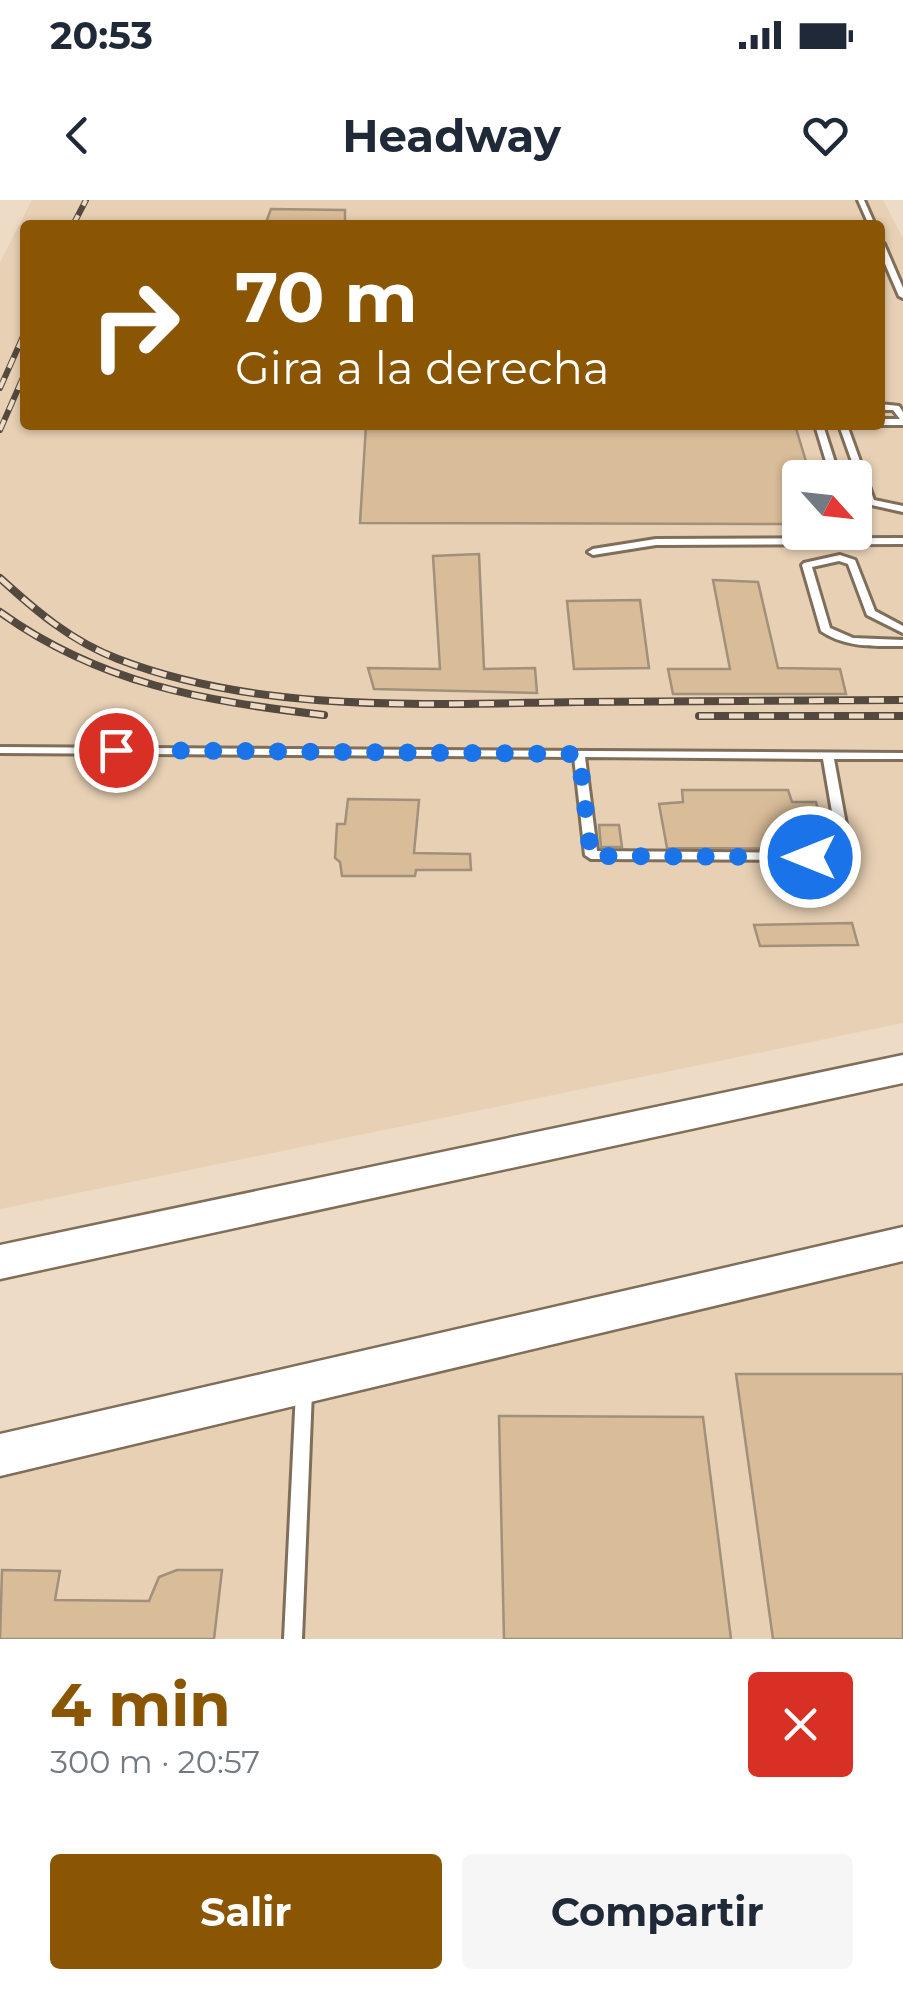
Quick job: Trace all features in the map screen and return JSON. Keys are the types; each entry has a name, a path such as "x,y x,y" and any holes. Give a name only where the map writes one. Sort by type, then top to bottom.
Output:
{"street":[{"path":"0,1262 903,1070"},
{"path":"0,1455 903,1244"}],"lane":[{"path":"885,255 903,296"},
{"path":"821,430 830,460"},
{"path":"845,430 870,502 903,509"},
{"path":"872,538 903,541"},
{"path":"593,552 656,542 782,539"},
{"path":"903,630 871,613 852,562 840,558 807,565 825,629 855,643 903,642"},
{"path":"0,750 903,756"},
{"path":"579,754 591,856 846,857 828,755"},
{"path":"293,1639 305,1384"}],"shaded area":[{"path":"32,200 883,200 903,238 903,1023 0,1209 0,262 20,223 20,430 885,430 885,220 22,220"},
{"path":"903,1244 903,1639 0,1639 0,1455"}],"building":[{"path":"271,209 345,210 345,220 267,220"},
{"path":"366,430 797,430 806,460 782,460 782,524 360,523"},
{"path":"479,554 484,669 535,668 537,693 374,689 368,668 440,669 433,556"},
{"path":"713,580 758,582 778,668 840,669 846,694 673,694 668,669 730,669"},
{"path":"640,600 649,668 574,669 567,601"},
{"path":"682,790 788,790 792,802 816,802 828,849 667,848 659,804 683,802"},
{"path":"348,799 419,800 414,853 470,854 471,870 416,870 415,876 342,876 340,862 335,858 337,824 345,824"},
{"path":"599,825 619,825 622,847 601,847"},
{"path":"852,923 858,945 760,946 754,925"},
{"path":"736,1374 903,1374 903,1639 773,1639"},
{"path":"499,1416 703,1417 731,1639 504,1639"},
{"path":"2,1570 60,1571 55,1600 149,1601 159,1577 177,1570 222,1570 214,1639 0,1639"}],"railway":[{"path":"76,220 86,200"},
{"path":"0,388 20,343"},
{"path":"0,430 20,384"},
{"path":"0,578 55,624 118,659 173,677 286,697 403,704 903,700"},
{"path":"0,612 38,637 115,673 195,695 324,715"},
{"path":"699,716 903,716"}],"route":[{"path":"116,750 579,754 591,856 810,857"}]}
